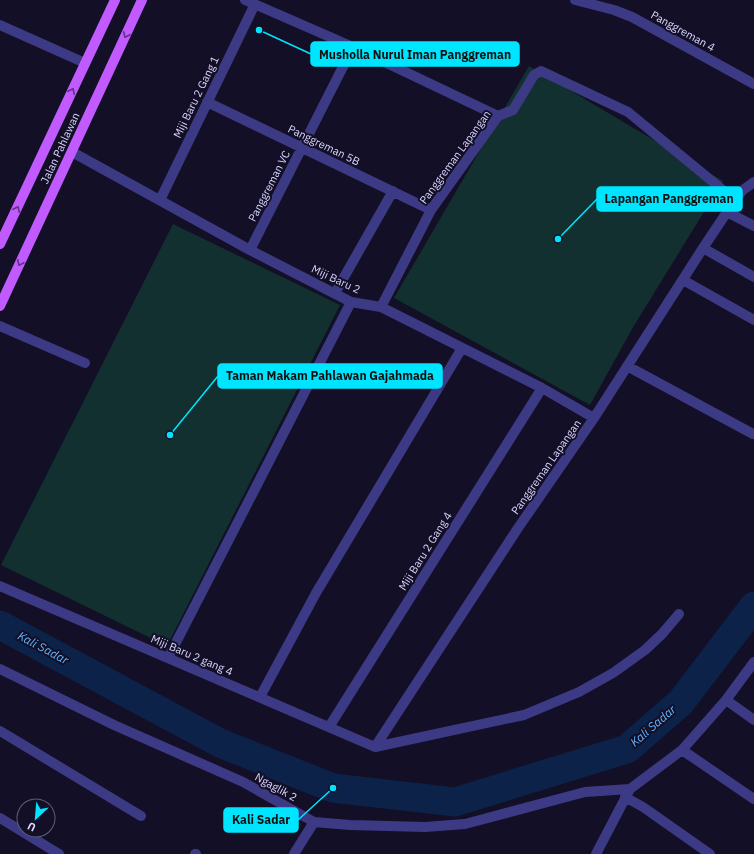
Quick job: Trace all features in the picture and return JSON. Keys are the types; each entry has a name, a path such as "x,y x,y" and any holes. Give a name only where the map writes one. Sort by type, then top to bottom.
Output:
{"main road":[{"name":"Jalan Pahlawan","path":"0,244 114,0"},
{"name":"Jalan Pahlawan","path":"0,306 142,0"}],"street":[{"path":"245,0 353,48 498,116"},
{"name":"Panggreman 4","path":"575,0 614,10 632,17 754,84"},
{"name":"Miji Baru 2 Gang 1","path":"160,200 255,4"},
{"path":"0,25 85,63"},
{"name":"Panggreman VC","path":"250,250 353,48"},
{"name":"Panggreman Lapangan","path":"381,307 431,210 498,116 513,110 534,76 541,71 628,112 735,200"},
{"name":"Panggreman 5B","path":"207,102 431,210"},
{"name":"Miji Baru 2","path":"72,152 250,250 351,302 381,307 542,388 594,418"},
{"name":"Panggreman Lapangan","path":"375,748 518,528 594,418 735,200 743,190 754,182"},
{"path":"335,293 393,191"},
{"path":"727,212 754,226"},
{"path":"703,248 754,277"},
{"path":"683,280 754,320"},
{"path":"168,658 351,302"},
{"path":"0,326 85,363"},
{"path":"260,697 316,593 462,348"},
{"path":"627,366 753,434"},
{"name":"Miji Baru 2 Gang 4","path":"329,727 542,388"},
{"name":"Miji Baru 2 gang 4","path":"0,586 260,697 375,748"},
{"path":"375,748 524,716 579,692 613,673 635,657 662,634 679,614"},
{"path":"596,854 628,793 682,750 726,700 754,662"},
{"name":"Ngaglik 2","path":"0,669 114,725 243,782 314,822 350,825 425,827 465,824 585,792 628,793"},
{"path":"726,700 754,720"},
{"path":"0,730 141,816"},
{"path":"682,750 754,799"},
{"path":"628,793 643,807 710,854"},
{"path":"0,818 59,854"},
{"path":"294,854 314,822"}],"green space":[{"path":"529,66 723,181 632,329 590,405 394,298"},
{"path":"173,224 340,305 167,646 1,565"}],"waterway":[{"name":"Kali Sadar","path":"0,625 220,743 333,788 455,802 627,749 681,702 754,606"}],"place":[{"name":"Musholla Nurul Iman Panggreman","path":"259,30"},
{"name":"Lapangan Panggreman","path":"558,239"},
{"name":"Taman Makam Pahlawan Gajahmada","path":"170,435"},
{"name":"Kali Sadar","path":"333,788"}]}
